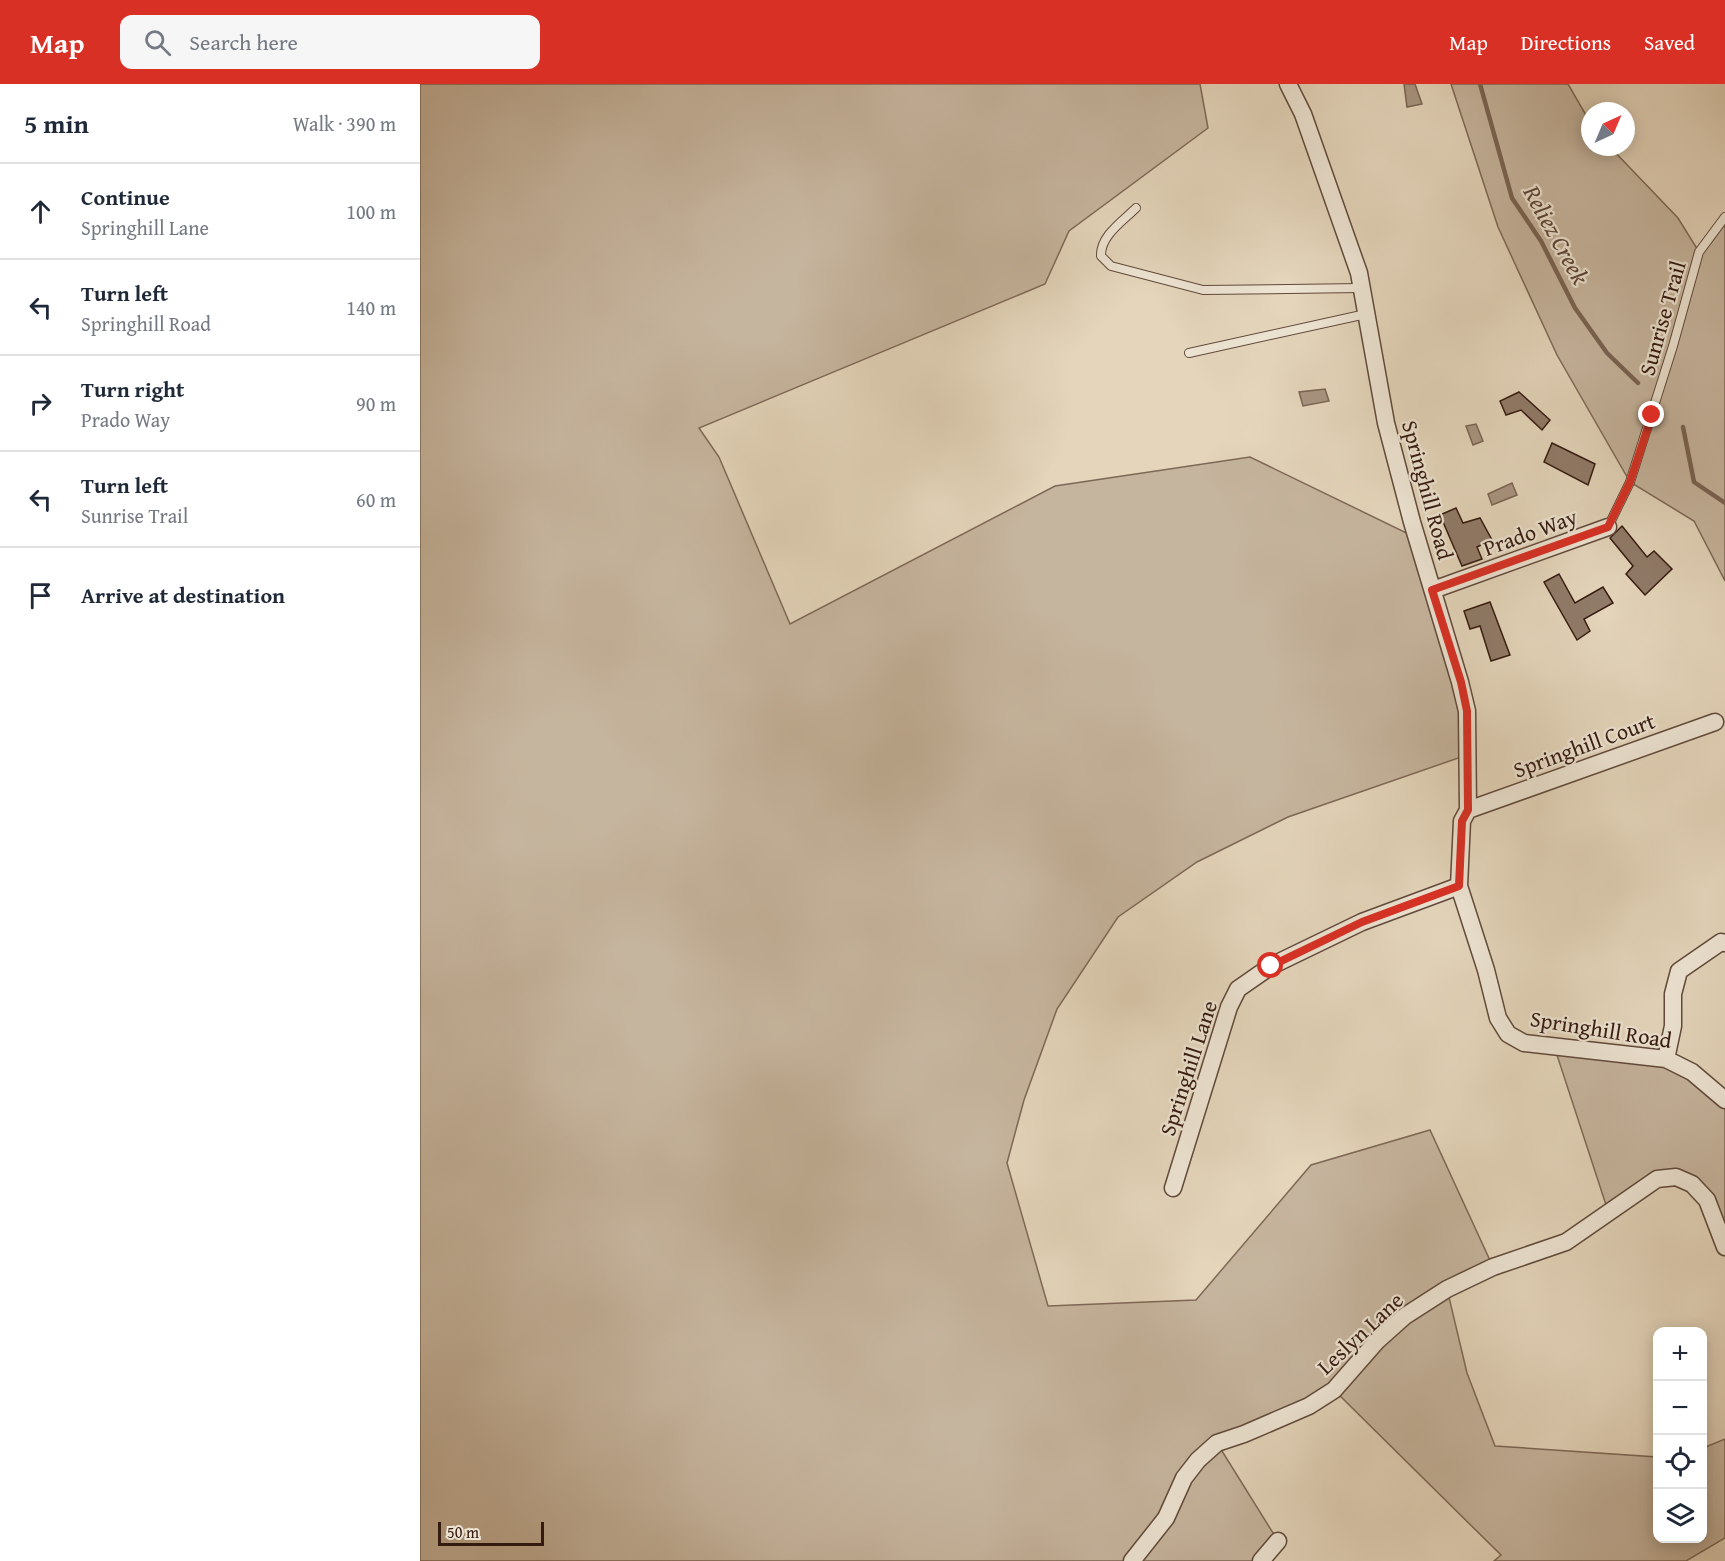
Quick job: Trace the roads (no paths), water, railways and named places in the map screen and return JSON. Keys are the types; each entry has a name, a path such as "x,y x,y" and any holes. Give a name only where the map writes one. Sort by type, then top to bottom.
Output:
{"street":[{"name":"Springhill Road","path":"1288,84 1303,114 1359,273 1386,423 1412,522 1461,682 1467,711 1468,810 1462,821 1459,886 1486,970 1498,1018 1508,1034 1524,1043 1666,1059 1692,1072 1725,1100"},
{"name":"Prado Way","path":"1432,590 1608,527"},
{"name":"Springhill Court","path":"1468,810 1715,722"},
{"name":"Springhill Lane","path":"1173,1188 1229,1007 1238,989 1271,966 1362,922 1459,886"},
{"path":"1666,1059 1673,1026 1673,994 1679,971 1721,942 1725,943"},
{"name":"Leslyn Lane","path":"1132,1561 1166,1518 1184,1478 1198,1460 1217,1443 1309,1406 1334,1390 1384,1335 1405,1316 1447,1288 1493,1267 1566,1242 1657,1179 1676,1177 1692,1184 1707,1200 1725,1247"},
{"path":"1261,1561 1278,1541"}],"lane":[{"path":"1136,208 1108,235 1101,250 1101,256 1111,266 1203,290 1361,288"},
{"name":"Sunrise Trail","path":"1608,527 1630,482 1645,437 1699,252 1725,217"},
{"path":"1189,353 1366,314"}],"waterway":[{"name":"Reliez Creek","path":"1480,84 1512,198 1541,241 1575,308 1607,353 1638,383"},
{"name":"Reliez Creek","path":"1683,427 1694,482 1725,503"}]}
